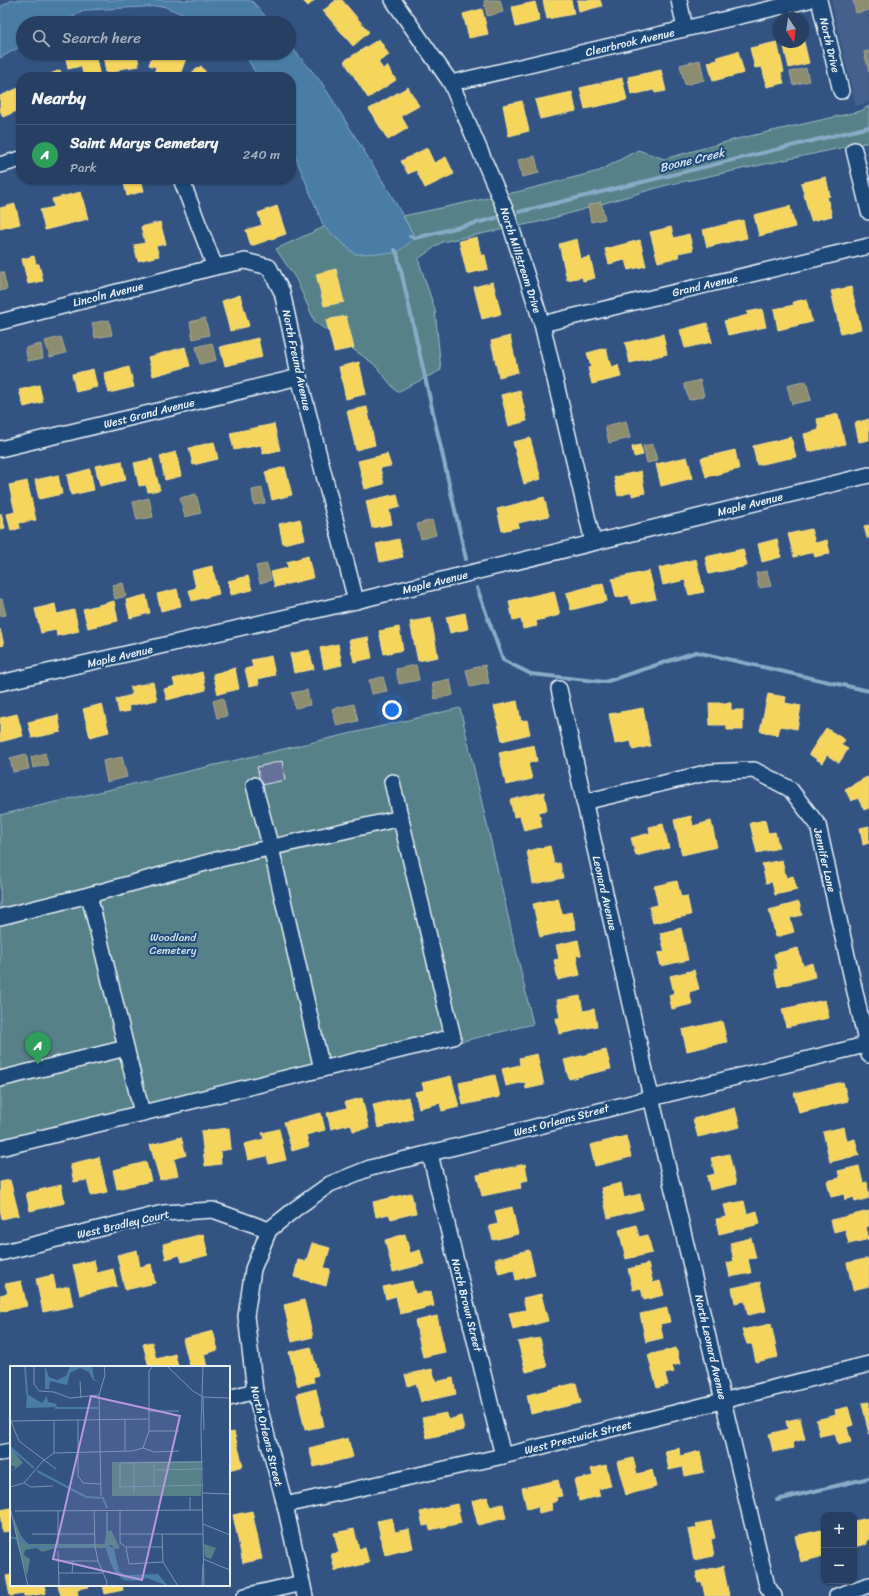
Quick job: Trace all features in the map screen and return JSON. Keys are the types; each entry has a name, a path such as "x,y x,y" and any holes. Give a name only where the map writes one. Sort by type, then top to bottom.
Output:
{"street":[{"name":"North Millstream Drive","path":"393,0 451,83 507,214 542,324 592,542"},
{"path":"679,0 685,29"},
{"name":"Clearbrook Avenue","path":"451,83 809,0"},
{"name":"North Drive","path":"819,0 841,91"},
{"path":"854,150 869,212"},
{"path":"0,165 16,160"},
{"path":"183,184 215,267"},
{"name":"Grand Avenue","path":"542,324 869,246"},
{"name":"North Freund Avenue","path":"215,267 245,261 269,267 282,292 299,377 356,601"},
{"name":"Lincoln Avenue","path":"0,322 215,267"},
{"name":"West Grand Avenue","path":"0,449 299,377"},
{"name":"Maple Avenue","path":"0,683 356,601 869,475"},
{"name":"Leonard Avenue","path":"559,690 652,1097"},
{"name":"Jennifer Lane","path":"584,802 710,772 754,770 790,789 818,825 868,1047"},
{"path":"0,1148 453,1037 392,782"},
{"path":"254,785 271,848 322,1069"},
{"path":"0,917 89,895 220,859 401,818"},
{"path":"89,895 142,1113"},
{"name":"West Orleans Street","path":"269,1230 295,1208 330,1184 370,1168 652,1097 868,1047"},
{"path":"0,1079 126,1048"},
{"name":"North Leonard Avenue","path":"652,1097 767,1586 774,1596"},
{"name":"North Brown Street","path":"430,1154 503,1456"},
{"name":"West Bradley Court","path":"0,1253 163,1213 213,1210 269,1230"},
{"name":"North Orleans Street","path":"269,1230 253,1269 246,1316 255,1391 285,1505 304,1590"},
{"name":"West Prestwick Street","path":"285,1505 503,1456 869,1364"},
{"path":"230,1398 255,1391"},
{"path":"0,1453 10,1450"},
{"path":"837,1596 869,1585"},
{"path":"246,1596 304,1590"}],"shaded area":[{"path":"12,0 249,0 253,2 265,16 187,16 163,6 85,10 74,16 16,16 16,49 0,58 0,7"},
{"path":"831,0 869,0 869,102 856,106"},
{"path":"296,52 322,83 390,193 415,238 397,253 355,254 324,227 296,158 296,72 255,72 248,60 296,60"}],"green space":[{"path":"869,106 869,142 667,185 543,221 442,242 418,259 435,310 441,370 397,392 374,364 315,322 296,279 276,249 324,227 355,254 415,238 403,216 521,191 599,171 638,150 664,159 737,139 861,111"},
{"name":"Woodland Cemetery","path":"460,708 533,1024 0,1154 0,815"}],"building: Homes":[{"path":"302,0 315,0 308,6"},
{"path":"336,0 342,0 369,32 353,46 323,11"},
{"path":"543,0 571,0 574,14 547,19"},
{"path":"577,0 600,0 602,6 579,12"},
{"path":"535,2 540,21 516,27 512,7"},
{"path":"482,9 488,34 469,38 463,14"},
{"path":"379,39 389,55 378,62 383,69 387,66 396,80 368,98 344,61"},
{"path":"773,43 773,48 778,48 784,72 781,73 784,83 767,87 762,67 755,68 750,48"},
{"path":"784,48 805,48 809,63 789,68"},
{"path":"738,51 744,73 713,81 708,62 718,60 717,57"},
{"path":"66,60 96,60 99,72 83,72 81,66 68,69"},
{"path":"104,60 138,60 139,66 119,69 119,71 106,72"},
{"path":"151,60 185,60 181,72 154,72 156,67 149,65"},
{"path":"201,66 205,72 193,72"},
{"path":"661,70 666,91 655,93 654,90 631,95 628,77"},
{"path":"622,78 627,100 585,109 580,88"},
{"path":"408,87 419,106 401,116 408,128 388,140 369,109"},
{"path":"16,89 16,111 3,117 0,110 0,96"},
{"path":"572,92 576,111 540,119 535,100"},
{"path":"522,101 529,131 509,136 503,105"},
{"path":"427,148 434,163 446,157 454,174 425,188 416,170 408,174 401,161"},
{"path":"826,177 830,196 827,197 832,216 811,221 801,183"},
{"path":"124,184 142,184 144,191 127,196"},
{"path":"81,192 88,219 45,230 40,210 54,207 52,199"},
{"path":"15,204 20,224 0,229 0,208"},
{"path":"277,206 286,234 251,246 246,230 262,225 258,213"},
{"path":"790,206 795,227 759,236 754,215"},
{"path":"743,220 747,238 707,247 703,230"},
{"path":"160,222 166,244 156,246 159,256 138,261 134,245 145,243 141,227"},
{"path":"671,227 674,238 689,234 693,250 678,253 679,257 658,262 650,232"},
{"path":"477,237 481,255 485,255 488,269 467,274 459,241"},
{"path":"577,239 581,259 590,257 595,278 583,281 582,277 567,280 559,244"},
{"path":"640,240 646,266 628,270 625,260 609,264 605,249"},
{"path":"34,256 36,264 39,264 43,281 28,284 22,259"},
{"path":"336,269 344,302 324,306 316,274"},
{"path":"493,282 501,314 482,319 474,287"},
{"path":"851,287 861,329 841,334 831,291"},
{"path":"240,295 249,326 230,331 222,301"},
{"path":"806,299 812,322 778,330 774,309 794,305 793,302"},
{"path":"762,309 766,327 728,335 724,321 748,315 747,312"},
{"path":"346,316 354,348 334,352 326,320"},
{"path":"707,323 712,342 685,348 680,330"},
{"path":"663,334 667,354 630,363 625,343"},
{"path":"510,336 518,372 499,377 491,341"},
{"path":"258,338 262,357 225,366 220,347"},
{"path":"185,347 190,366 153,376 148,357"},
{"path":"606,348 611,367 618,365 621,377 592,384 588,368 591,367 587,353"},
{"path":"359,362 366,394 346,399 339,367"},
{"path":"129,367 134,387 109,393 104,373"},
{"path":"93,369 97,387 76,392 72,374"},
{"path":"39,385 43,402 24,407 19,390"},
{"path":"520,390 527,421 509,426 501,395"},
{"path":"367,407 375,445 356,450 347,411"},
{"path":"838,414 845,444 808,452 804,434 819,430 817,419"},
{"path":"869,419 869,440 859,442 855,423"},
{"path":"274,424 280,450 263,454 261,445 234,450 230,433"},
{"path":"791,437 796,457 757,465 753,446"},
{"path":"530,438 541,479 524,484 513,442"},
{"path":"214,442 218,459 193,465 189,448"},
{"path":"640,445 643,455 634,457 632,447"},
{"path":"735,450 739,469 706,477 701,458"},
{"path":"176,452 181,476 165,480 160,456"},
{"path":"387,454 391,466 380,468 384,484 365,489 358,461"},
{"path":"687,457 693,478 661,486 656,464"},
{"path":"152,459 160,490 148,492 146,485 139,486 134,463"},
{"path":"122,461 126,480 100,486 95,466"},
{"path":"285,467 292,495 272,500 265,472"},
{"path":"90,469 94,490 71,495 67,475"},
{"path":"641,471 645,493 632,496 632,492 618,496 614,477"},
{"path":"58,475 62,494 39,499 35,480"},
{"path":"27,481 36,520 19,523 20,528 11,531 7,514 15,512 9,485"},
{"path":"397,494 400,507 389,510 392,524 372,528 366,501"},
{"path":"544,497 549,516 518,523 519,527 502,531 497,509"},
{"path":"1,513 5,528 0,529 0,514"},
{"path":"300,519 305,539 283,544 279,524"},
{"path":"869,525 869,538 867,538 864,526"},
{"path":"811,529 815,543 827,540 830,553 815,557 813,552 794,557 788,534"},
{"path":"399,539 403,557 380,562 376,544"},
{"path":"777,539 781,557 762,562 758,544"},
{"path":"743,549 747,566 709,574 705,557"},
{"path":"308,556 313,578 275,587 271,572 288,568 287,562"},
{"path":"696,559 704,592 689,595 685,580 663,585 659,568"},
{"path":"212,566 219,594 192,601 189,590 196,588 192,571"},
{"path":"649,571 656,599 631,604 629,595 616,598 612,579"},
{"path":"248,576 252,590 231,595 228,581"},
{"path":"603,583 607,601 571,610 566,593"},
{"path":"177,589 181,606 161,611 157,594"},
{"path":"554,591 560,615 536,621 537,626 523,629 521,619 513,621 509,601"},
{"path":"146,595 150,613 130,618 126,600"},
{"path":"114,601 118,621 88,628 83,609"},
{"path":"55,604 57,614 74,610 79,631 57,636 56,630 41,633 35,609"},
{"path":"465,613 468,629 450,633 446,617"},
{"path":"431,618 438,657 418,661 410,622"},
{"path":"399,627 403,650 384,654 379,631"},
{"path":"0,629 4,645 0,646"},
{"path":"368,637 372,658 354,662 349,640"},
{"path":"338,644 342,665 324,669 320,648"},
{"path":"309,650 314,669 294,673 290,654"},
{"path":"271,656 275,675 258,679 259,684 249,686 245,669 253,667 251,660"},
{"path":"235,668 239,689 218,694 213,674"},
{"path":"202,672 206,690 167,700 164,689 175,686 173,679"},
{"path":"153,682 157,700 128,706 130,711 119,713 116,699 132,695 130,687"},
{"path":"768,694 786,697 785,703 801,706 797,729 780,726 778,735 760,731"},
{"path":"517,701 521,721 527,720 530,734 502,741 494,706"},
{"path":"709,703 731,703 731,710 743,710 743,730 727,730 727,725 710,725"},
{"path":"102,704 109,732 90,737 83,709"},
{"path":"643,708 650,746 633,750 631,741 615,744 609,714"},
{"path":"17,714 23,736 0,742 0,718"},
{"path":"58,715 61,732 32,738 28,722"},
{"path":"826,728 845,740 841,745 848,749 839,763 827,755 822,763 809,754"},
{"path":"534,745 537,761 528,763 532,779 506,785 499,753"},
{"path":"867,777 869,781 869,808 864,810 858,798 851,801 845,789"},
{"path":"544,792 547,810 539,812 542,827 524,831 520,816 514,817 510,800"},
{"path":"691,816 693,826 711,821 717,847 682,855 674,820"},
{"path":"765,820 768,833 775,832 779,848 757,853 750,823"},
{"path":"663,824 669,848 636,856 631,838 650,833 649,827"},
{"path":"869,826 869,843 863,845 860,828"},
{"path":"550,846 554,864 560,863 563,878 533,884 527,851"},
{"path":"782,860 786,878 793,876 797,890 775,895 772,882 766,883 762,864"},
{"path":"677,881 681,897 687,896 691,915 653,923 649,907 658,905 654,886"},
{"path":"558,898 562,914 572,912 576,929 540,937 533,904"},
{"path":"799,902 802,915 790,918 794,932 776,937 769,910"},
{"path":"681,928 688,960 661,966 658,953 665,952 660,933"},
{"path":"578,940 581,955 576,956 580,975 558,980 554,960 559,959 556,945"},
{"path":"798,948 803,966 812,963 815,977 778,987 774,970 778,969 774,954"},
{"path":"694,970 699,989 689,992 692,1004 672,1009 669,995 674,993 670,976"},
{"path":"580,996 583,1011 594,1009 597,1026 559,1034 556,1018 560,1018 557,1000"},
{"path":"825,1000 829,1018 786,1027 782,1009"},
{"path":"722,1021 727,1042 687,1051 682,1030"},
{"path":"606,1050 611,1069 569,1079 564,1060"},
{"path":"537,1054 544,1085 526,1089 525,1082 506,1086 502,1069 520,1065 519,1058"},
{"path":"495,1075 500,1097 463,1105 459,1083"},
{"path":"451,1076 459,1107 442,1111 440,1103 419,1108 415,1092 424,1090 422,1083"},
{"path":"843,1082 848,1101 799,1113 794,1093"},
{"path":"408,1097 413,1119 378,1128 373,1105"},
{"path":"362,1098 369,1128 353,1131 351,1124 331,1129 327,1113 347,1108 345,1102"},
{"path":"735,1108 740,1127 698,1137 693,1119"},
{"path":"321,1113 325,1130 306,1135 309,1146 292,1151 284,1122"},
{"path":"844,1127 847,1141 855,1139 859,1155 830,1162 823,1132"},
{"path":"229,1128 231,1149 220,1151 221,1164 205,1166 201,1131"},
{"path":"279,1129 286,1160 269,1164 267,1156 248,1160 244,1144 264,1139 262,1133"},
{"path":"626,1136 631,1157 595,1166 590,1145"},
{"path":"181,1137 186,1155 174,1159 178,1175 160,1180 150,1145"},
{"path":"729,1154 736,1184 710,1190 707,1176 715,1174 711,1158"},
{"path":"99,1157 107,1192 91,1196 87,1180 74,1182 70,1164"},
{"path":"146,1162 151,1181 117,1189 113,1170"},
{"path":"525,1164 528,1180 520,1182 521,1188 482,1196 477,1175"},
{"path":"859,1166 863,1183 867,1182 869,1198 855,1202 854,1197 845,1200 844,1194 831,1197 827,1181 840,1178 838,1171"},
{"path":"10,1180 19,1215 2,1219 0,1209 0,1182"},
{"path":"621,1183 624,1198 640,1194 643,1209 608,1218 601,1188"},
{"path":"61,1185 65,1203 30,1211 26,1193"},
{"path":"411,1193 416,1213 391,1219 389,1214 376,1217 373,1202"},
{"path":"744,1201 747,1214 757,1211 760,1224 719,1234 716,1219 727,1217 724,1205"},
{"path":"512,1207 518,1234 493,1240 489,1226 498,1224 495,1211"},
{"path":"869,1211 869,1226 866,1227 869,1239 849,1244 845,1229 834,1232 831,1220"},
{"path":"636,1225 639,1237 648,1235 652,1253 626,1259 619,1230"},
{"path":"203,1234 208,1255 182,1262 180,1255 166,1259 163,1244"},
{"path":"405,1234 410,1253 420,1250 424,1264 393,1272 385,1240"},
{"path":"751,1238 756,1258 748,1259 751,1273 730,1277 727,1263 734,1261 730,1243"},
{"path":"312,1243 330,1248 324,1268 330,1269 326,1286 294,1277 298,1260 306,1262"},
{"path":"137,1250 140,1267 151,1264 155,1283 125,1290 117,1255"},
{"path":"529,1250 535,1275 516,1280 514,1270 499,1274 495,1259"},
{"path":"869,1258 869,1286 853,1290 847,1263"},
{"path":"94,1260 97,1273 113,1269 117,1286 80,1295 73,1265"},
{"path":"648,1264 653,1283 660,1281 664,1295 644,1300 641,1288 633,1290 628,1269"},
{"path":"53,1275 56,1289 69,1286 73,1306 43,1312 36,1279"},
{"path":"21,1281 27,1306 0,1312 0,1295 8,1293 5,1284"},
{"path":"412,1281 415,1294 431,1291 434,1306 400,1314 396,1296 386,1299 383,1287"},
{"path":"760,1282 766,1311 748,1315 745,1301 735,1303 732,1288"},
{"path":"541,1294 548,1321 513,1330 509,1313 526,1310 523,1298"},
{"path":"304,1300 313,1337 292,1342 284,1305"},
{"path":"667,1308 670,1322 660,1324 663,1338 646,1342 640,1314"},
{"path":"437,1316 445,1352 423,1357 415,1321"},
{"path":"771,1324 778,1357 756,1362 752,1344 747,1344 742,1330"},
{"path":"213,1331 218,1350 204,1354 207,1366 190,1366 183,1339"},
{"path":"540,1338 547,1367 526,1372 518,1342"},
{"path":"152,1342 156,1359 175,1354 178,1366 149,1366 143,1344"},
{"path":"311,1347 318,1375 313,1377 314,1382 298,1386 289,1352"},
{"path":"676,1348 680,1364 672,1366 674,1372 665,1374 668,1385 657,1388 648,1355"},
{"path":"432,1369 436,1382 453,1378 456,1394 421,1402 416,1383 408,1386 405,1375"},
{"path":"576,1383 581,1403 531,1414 527,1395"},
{"path":"316,1389 324,1426 305,1430 297,1394"},
{"path":"869,1402 869,1434 862,1403"},
{"path":"848,1407 853,1425 847,1427 851,1442 838,1445 835,1433 820,1436 816,1420 836,1415 835,1410"},
{"path":"446,1413 448,1420 461,1416 464,1430 427,1438 422,1418"},
{"path":"800,1418 805,1439 793,1442 794,1448 773,1452 769,1434 788,1429 786,1421"},
{"path":"234,1432 243,1466 230,1470 230,1433"},
{"path":"348,1438 353,1457 314,1467 309,1448"},
{"path":"679,1448 680,1456 700,1451 704,1472 685,1476 683,1467 669,1470 665,1451"},
{"path":"633,1458 637,1474 652,1470 656,1487 626,1495 617,1462"},
{"path":"606,1465 611,1486 598,1489 600,1496 579,1501 574,1480 593,1476 591,1469"},
{"path":"558,1480 562,1496 556,1497 557,1501 551,1503 552,1510 539,1513 538,1506 527,1509 522,1488"},
{"path":"487,1497 490,1507 503,1504 506,1518 478,1525 472,1501"},
{"path":"457,1504 461,1523 430,1530 429,1525 423,1526 420,1512"},
{"path":"10,1508 10,1531 2,1532 0,1510"},
{"path":"252,1511 262,1559 243,1563 233,1515"},
{"path":"392,1518 395,1532 409,1529 413,1548 385,1555 377,1521"},
{"path":"869,1518 869,1540 866,1540 867,1544 857,1546 857,1520"},
{"path":"711,1521 715,1538 711,1539 714,1556 694,1560 688,1530 697,1528 696,1524"},
{"path":"354,1529 359,1549 365,1548 369,1563 335,1571 331,1554 339,1553 334,1533"},
{"path":"821,1530 821,1557 801,1562 795,1536"},
{"path":"723,1566 729,1596 705,1596 702,1582 698,1583 696,1572"},
{"path":"10,1575 10,1586 44,1586 46,1593 31,1596 24,1596 24,1594 10,1596 6,1576"},
{"path":"58,1586 89,1586 77,1589 78,1596 61,1596"},
{"path":"103,1586 122,1586 123,1590 105,1594"}],"building: Industry":[{"path":"500,0 503,12 487,16 484,1"},
{"path":"853,0 869,0 869,10 856,13"},
{"path":"869,51 869,72 864,52"},
{"path":"700,60 704,80 685,85 680,65"},
{"path":"806,68 809,81 793,85 790,72"},
{"path":"535,156 539,173 522,177 518,160"},
{"path":"601,202 605,219 591,222 588,205"},
{"path":"0,272 3,272 7,289 0,291"},
{"path":"205,318 209,335 193,339 190,322"},
{"path":"109,320 112,335 95,338 92,323"},
{"path":"61,337 66,353 50,357 45,341"},
{"path":"212,343 216,360 200,364 196,347"},
{"path":"41,344 43,358 28,361 25,348"},
{"path":"700,380 704,396 689,400 684,384"},
{"path":"806,381 811,400 792,404 787,386"},
{"path":"626,421 630,438 609,443 605,426"},
{"path":"653,444 657,461 647,463 643,446"},
{"path":"262,488 265,503 254,505 252,490"},
{"path":"196,494 201,513 185,517 180,498"},
{"path":"149,498 153,517 137,520 133,502"},
{"path":"432,520 436,535 421,539 417,524"},
{"path":"267,564 271,580 260,583 256,566"},
{"path":"767,571 771,586 759,588 756,573"},
{"path":"123,583 126,596 115,599 112,585"},
{"path":"0,599 2,599 6,615 0,616"},
{"path":"416,665 419,680 399,684 396,669"},
{"path":"485,665 489,683 470,687 466,670"},
{"path":"383,677 387,691 372,694 369,680"},
{"path":"450,679 453,695 435,699 432,683"},
{"path":"307,690 310,705 295,708 292,693"},
{"path":"223,698 227,716 217,718 213,701"},
{"path":"354,704 358,721 337,726 332,709"},
{"path":"45,753 48,765 33,768 31,757"},
{"path":"26,754 29,769 13,772 10,758"},
{"path":"122,757 127,777 107,782 103,761"}],"building: Other":[{"path":"282,761 285,780 261,785 257,767"}],"waterway":[{"name":"Boone Creek","path":"519,212 869,127"},
{"name":"Boone Creek","path":"410,236 415,238 496,218"},
{"path":"395,250 397,253 466,559"},
{"path":"477,588 503,660 531,674 605,682 696,652 869,691"},
{"path":"777,1500 869,1478"}],"place":[{"name":"Saint Marys Cemetery","path":"38,1065"}]}
